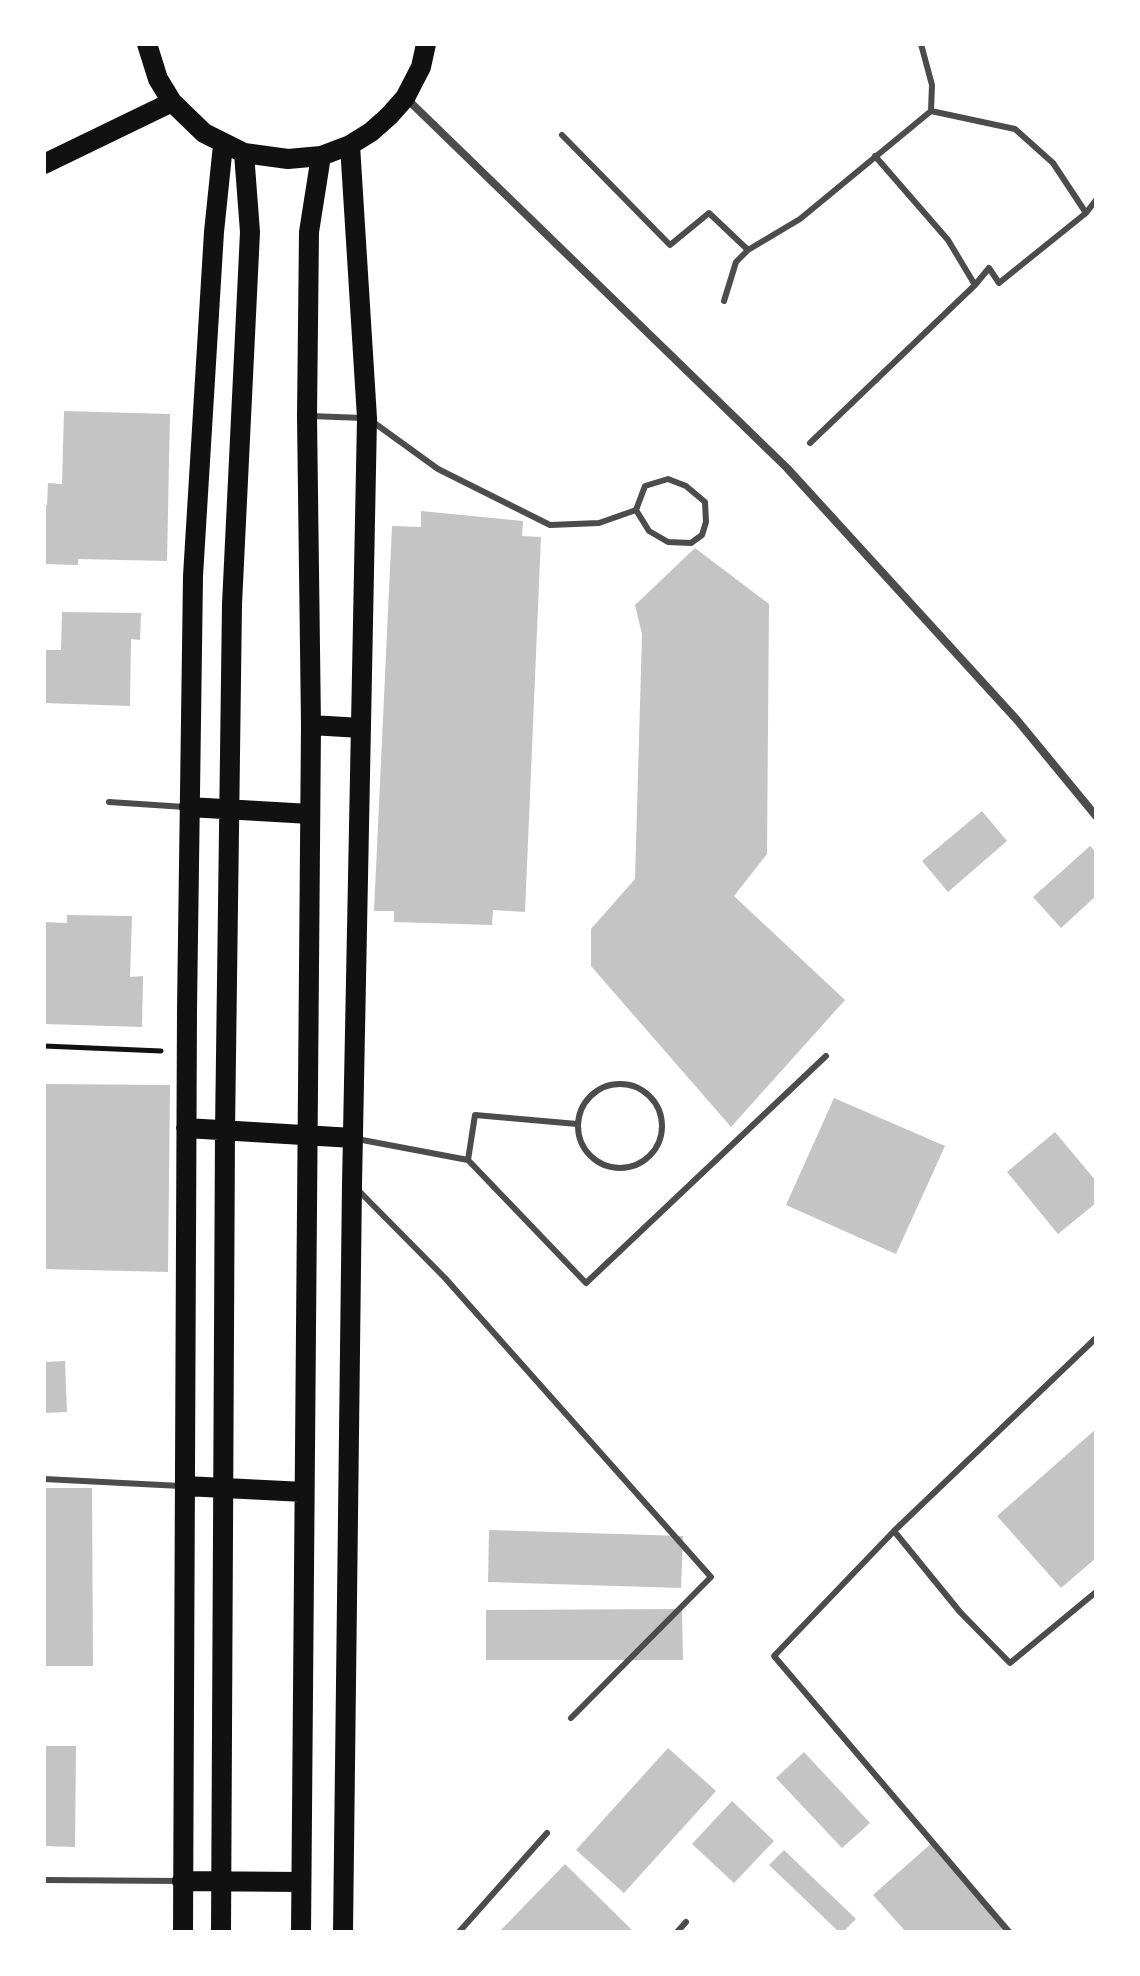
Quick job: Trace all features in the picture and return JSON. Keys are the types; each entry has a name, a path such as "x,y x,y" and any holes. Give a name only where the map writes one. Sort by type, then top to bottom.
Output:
{"main road":[{"path":"147,44 158,79 172,102 204,133 244,153 288,159 321,156 350,145 380,124 405,98 421,67 426,44"},
{"path":"44,164 172,102"},
{"path":"183,1932 186,1128 193,576 214,232 223,145"},
{"path":"343,1932 352,1184 367,418 350,145"},
{"path":"221,1932 225,1131 232,604 250,232 244,153"},
{"path":"301,1932 311,725 307,416 309,232 321,156"},
{"path":"311,725 361,728"},
{"path":"189,807 310,814"},
{"path":"186,1128 353,1138"},
{"path":"185,1486 304,1492"},
{"path":"182,1881 301,1882"}],"street":[{"path":"405,98 787,468 1017,720 1096,816"}],"lane":[{"path":"724,301 736,262 748,250 800,219 931,111 932,85 921,44"},
{"path":"931,111 1015,129 1053,163 1086,213"},
{"path":"562,135 670,245 709,213 748,250"},
{"path":"875,156 948,240 975,285"},
{"path":"810,443 989,268 999,283 1086,213 1096,200"},
{"path":"307,416 367,418 438,469 550,525 599,523 636,510"},
{"path":"668,479 686,486 705,502 706,522 702,535 691,543 668,542 649,531 636,510 645,486 668,479"},
{"path":"109,802 189,807"},
{"path":"353,1138 468,1160 586,1283 826,1056"},
{"path":"614,1084 643,1090 654,1100 663,1128 659,1143 640,1164 611,1168 597,1162 586,1152 577,1124 580,1109 588,1097 600,1088 614,1084"},
{"path":"468,1160 475,1115 577,1124"},
{"path":"352,1184 445,1278 711,1577 571,1718"},
{"path":"1009,1932 774,1656 894,1531 1096,1338"},
{"path":"44,1479 185,1486"},
{"path":"894,1531 960,1612 1010,1663 1096,1592"},
{"path":"459,1932 547,1833"},
{"path":"44,1880 182,1881"},
{"path":"677,1932 686,1922"}],"path":[{"path":"44,1046 187,1053"}],"building":[{"path":"64,411 170,414 167,561 78,559 78,565 44,564 44,505 47,505 48,483 62,484"},
{"path":"421,511 523,521 522,536 541,537 525,912 493,910 492,925 394,922 394,911 374,911 392,526 421,527"},
{"path":"695,548 769,604 767,854 734,896 845,1000 731,1127 591,966 591,929 635,879 642,634 635,605"},
{"path":"62,612 141,613 140,640 131,639 130,706 44,703 44,650 61,650"},
{"path":"982,811 1007,841 948,892 922,861"},
{"path":"1090,846 1096,852 1096,896 1061,928 1033,897"},
{"path":"67,915 132,916 130,977 143,976 142,1027 44,1024 44,922 67,923"},
{"path":"44,1084 170,1085 168,1272 44,1269"},
{"path":"834,1098 945,1146 896,1254 786,1205"},
{"path":"1055,1132 1096,1181 1096,1203 1058,1234 1007,1172"},
{"path":"65,1361 67,1412 44,1413 44,1362"},
{"path":"1096,1429 1096,1558 1061,1588 997,1516"},
{"path":"44,1488 92,1488 93,1666 44,1666"},
{"path":"489,1530 683,1536 681,1588 488,1582"},
{"path":"682,1609 683,1660 486,1660 486,1610"},
{"path":"44,1746 76,1746 75,1847 44,1846"},
{"path":"668,1748 716,1791 624,1893 576,1850"},
{"path":"804,1752 870,1823 842,1848 776,1778"},
{"path":"732,1801 774,1841 734,1883 692,1844"},
{"path":"934,1841 1014,1932 906,1932 873,1895"},
{"path":"784,1850 856,1919 843,1932 839,1932 769,1865"},
{"path":"565,1864 634,1932 499,1932"}]}
